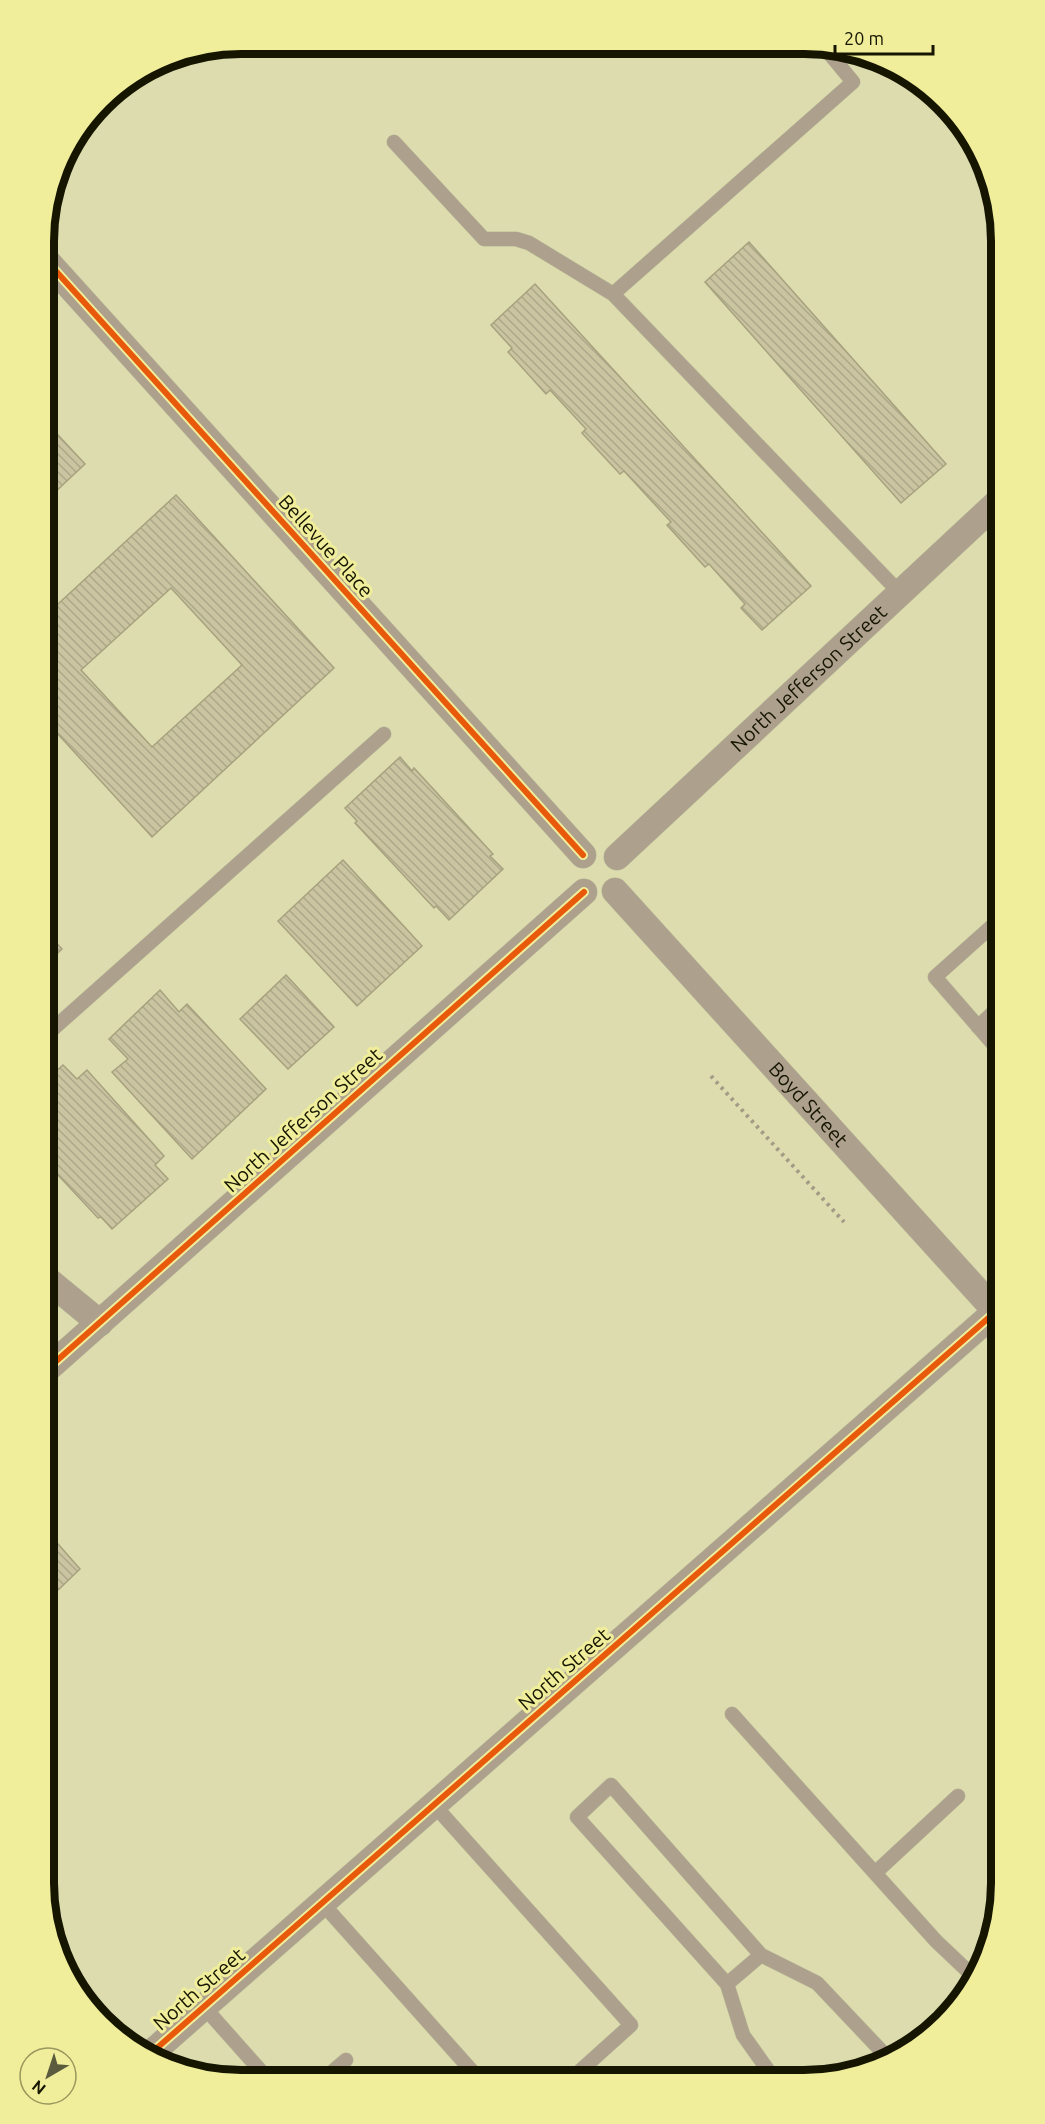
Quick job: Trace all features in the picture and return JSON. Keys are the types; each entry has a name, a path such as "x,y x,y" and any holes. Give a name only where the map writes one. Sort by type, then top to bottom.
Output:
{"street":[{"name":"Bellevue Place","path":"54,269 583,855"},
{"name":"North Jefferson Street","path":"617,857 991,508"},
{"path":"596,848 611,852 617,857 623,870 623,878 615,891 600,897 584,892 575,878 577,862 583,855 596,848"},
{"name":"Boyd Street","path":"615,891 991,1302"},
{"name":"North Jefferson Street","path":"54,1363 584,892"},
{"path":"54,1285 100,1323"},
{"name":"North Street","path":"156,2049 991,1320"}],"lane":[{"path":"613,294 853,82 832,57"},
{"path":"394,142 484,239 516,239 529,243 613,294 900,593"},
{"path":"54,1028 384,734"},
{"path":"991,927 935,977 991,1042"},
{"path":"978,1027 991,1015"},
{"path":"732,1714 936,1941 968,1972"},
{"path":"769,2070 743,2035 727,1984 577,1817 611,1785 761,1955 817,1983 883,2052"},
{"path":"875,1873 958,1796"},
{"path":"434,1805 630,2025 581,2070"},
{"path":"322,1904 471,2070"},
{"path":"727,1984 761,1955"},
{"path":"204,2007 260,2070"},
{"path":"334,2070 346,2060"}],"path":[{"path":"711,1076 844,1222"}],"building":[{"path":"749,242 946,464 901,503 705,282"},
{"path":"535,284 811,586 762,630 741,608 745,604 709,564 705,567 667,525 671,522 624,471 620,474 582,433 586,429 550,390 546,394 508,352 512,348 491,325"},
{"path":"54,431 85,464 54,493"},
{"path":"176,495 334,668 152,837 54,730 54,608","holes":["171,588 242,665 152,747 81,670"]},
{"path":"400,757 412,771 414,768 493,854 490,856 503,869 449,920 436,906 434,908 355,823 357,821 345,808"},
{"path":"343,860 422,946 357,1006 278,921"},
{"path":"54,941 62,949 54,957"},
{"path":"286,975 334,1027 288,1069 240,1019"},
{"path":"160,990 179,1012 187,1004 266,1089 192,1159 112,1072 128,1059 109,1039"},
{"path":"63,1065 77,1079 87,1070 164,1156 155,1165 168,1179 112,1229 101,1217 98,1218 54,1171 54,1073"},
{"path":"54,1539 80,1569 54,1592"}],"cycle path":[{"path":"54,269 583,855"},
{"path":"54,1363 584,892"},
{"path":"156,2049 991,1316"}]}
